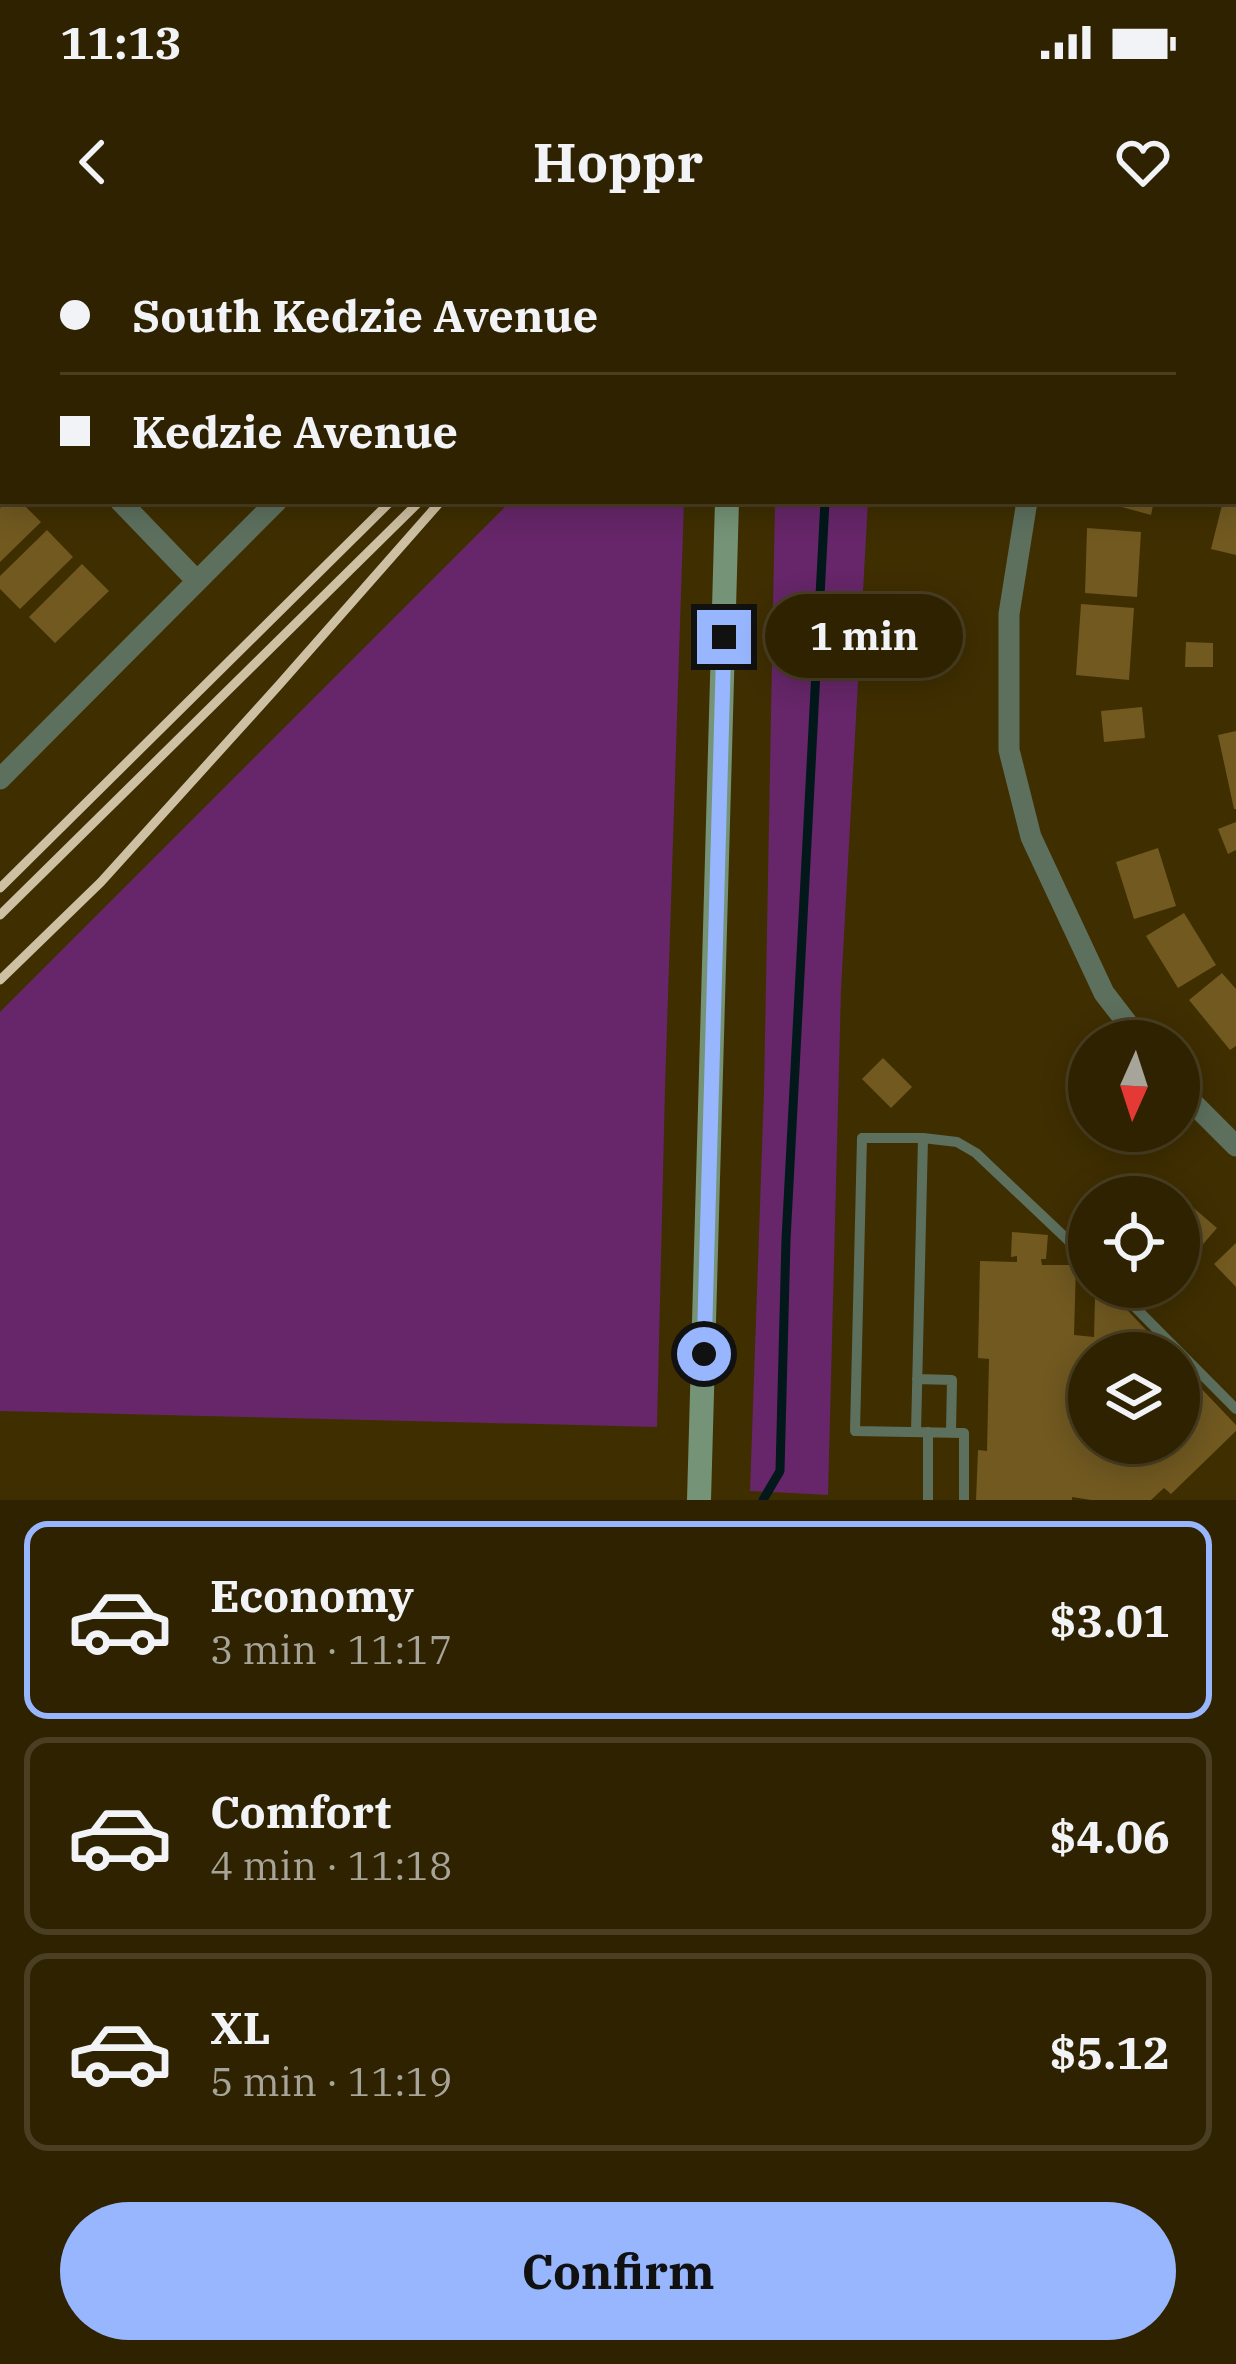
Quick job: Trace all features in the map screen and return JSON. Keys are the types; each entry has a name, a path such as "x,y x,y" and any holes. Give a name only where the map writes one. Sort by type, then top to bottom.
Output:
{"main road":[{"path":"699,1500 727,504"}],"street":[{"path":"122,504 197,581"},
{"path":"0,779 274,504"},
{"path":"1027,504 1009,614 1009,750 1031,837 1104,993 1125,1020"},
{"path":"1200,1110 1236,1146"}],"lane":[{"path":"957,1433 855,1431 862,1138 956,1142 976,1153 1068,1240"},
{"path":"923,1138 917,1379 928,1500"},
{"path":"1136,1308 1236,1409"},
{"path":"917,1379 952,1380 964,1500"}],"shaded area":[{"path":"508,504 684,504 657,1427 0,1411 0,1012"},
{"path":"775,504 868,504 841,989 828,1495 750,1491 764,1091"}],"building":[{"path":"23,504 41,522 0,562 0,508"},
{"path":"1111,504 1153,504 1151,515"},
{"path":"1222,504 1236,504 1236,555 1211,549"},
{"path":"1087,528 1141,532 1137,597 1085,593"},
{"path":"47,530 73,557 20,609 0,589 0,576"},
{"path":"82,564 109,591 55,643 29,617"},
{"path":"1081,604 1134,608 1129,680 1076,675"},
{"path":"1186,642 1213,643 1213,667 1185,667"},
{"path":"1142,707 1145,738 1104,742 1101,711"},
{"path":"1236,731 1236,809 1234,809 1218,735"},
{"path":"1236,822 1236,850 1228,854 1218,829"},
{"path":"1158,848 1176,906 1134,919 1116,862"},
{"path":"1184,913 1216,965 1178,988 1146,936"},
{"path":"1222,973 1236,989 1236,1046 1230,1050 1189,1000"},
{"path":"883,1058 912,1087 891,1108 862,1079"},
{"path":"1200,1213 1217,1228 1200,1248"},
{"path":"1012,1232 1048,1235 1042,1265 1068,1265 1068,1308 1075,1308 1074,1332 1068,1332 1068,1464 1200,1464 1200,1387 1236,1425 1236,1431 1171,1494 1164,1488 1151,1500 976,1500 978,1450 987,1451 989,1359 978,1358 980,1261 1017,1262 1017,1256 1011,1257"},
{"path":"1236,1243 1236,1287 1214,1264"},
{"path":"1095,1308 1125,1308 1148,1332 1094,1332"}],"waterway":[{"path":"763,1500 780,1471 786,1240 825,504"}],"railway":[{"path":"0,888 388,504"},
{"path":"0,915 417,504"},
{"path":"0,980 101,882 438,504"}],"route":[{"path":"704,1354 724,637"}]}
